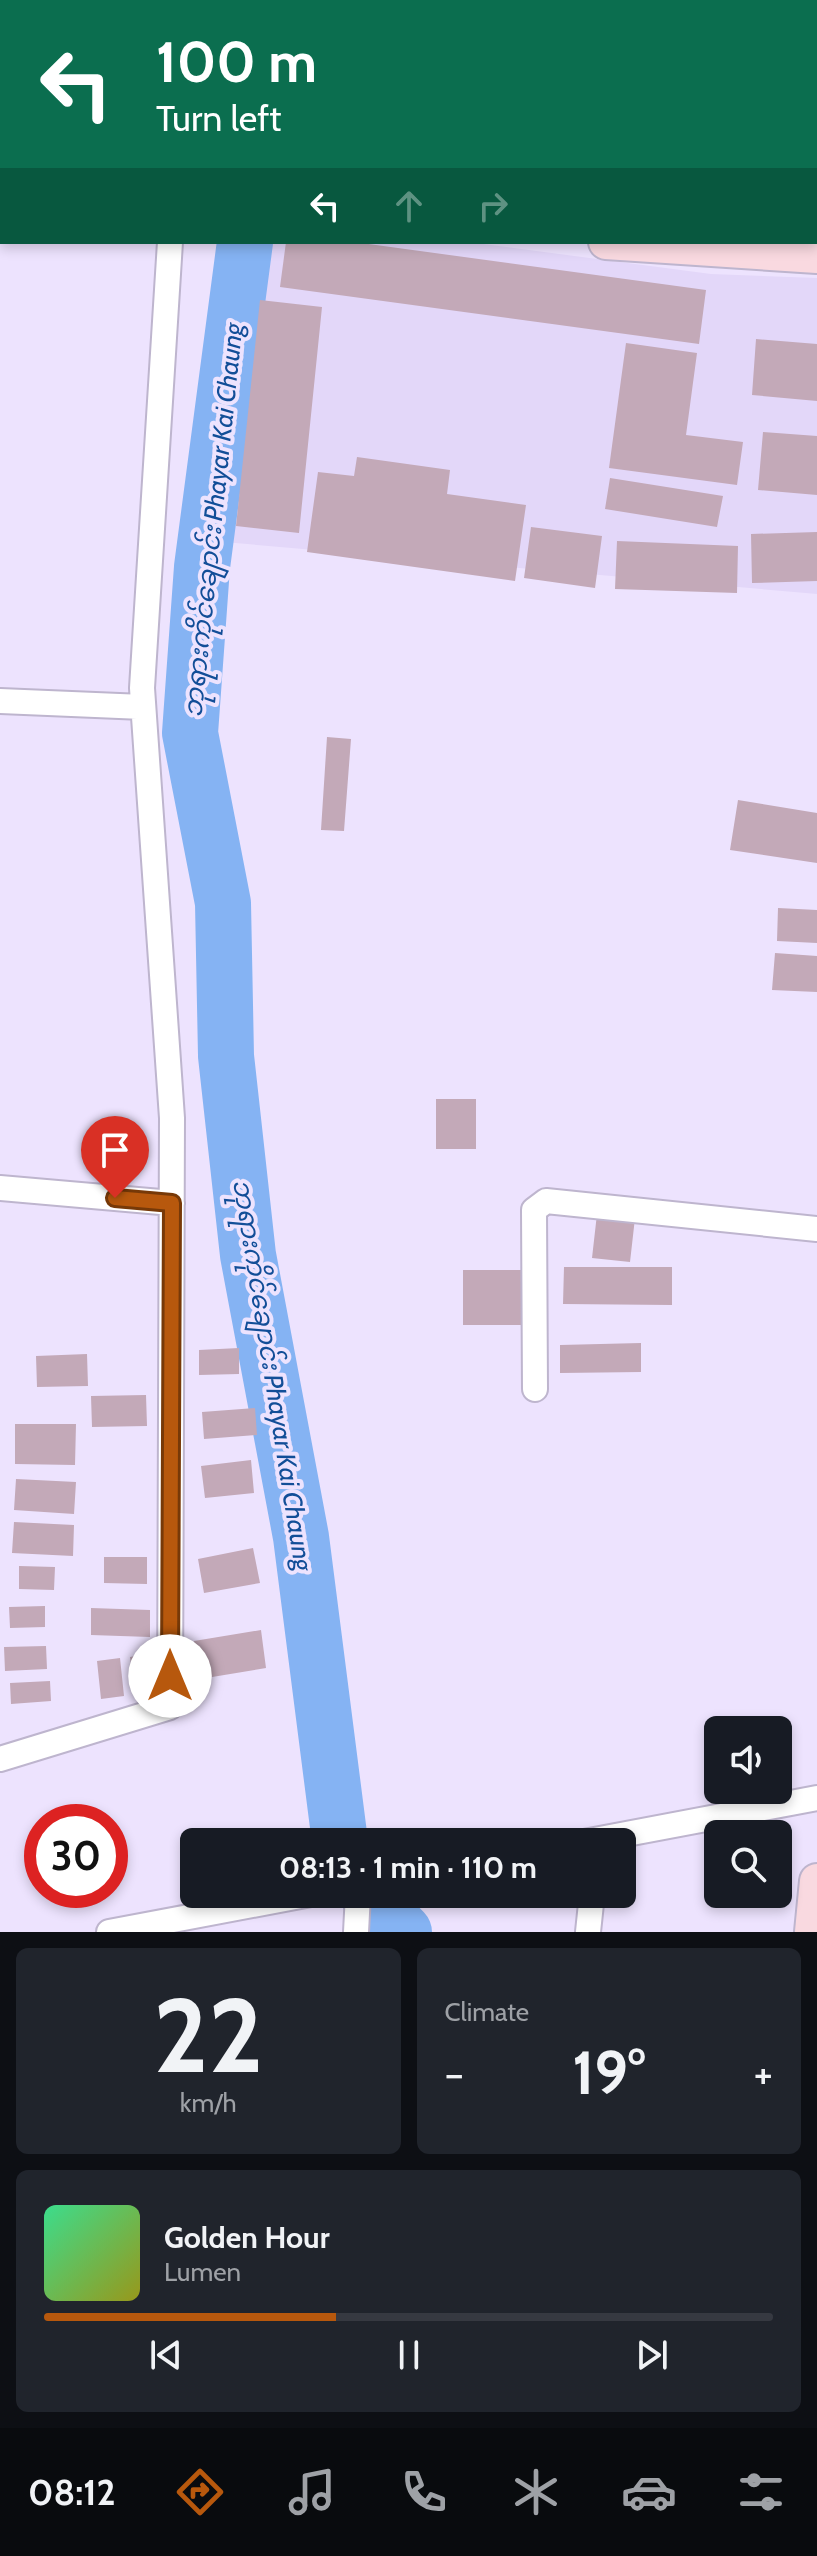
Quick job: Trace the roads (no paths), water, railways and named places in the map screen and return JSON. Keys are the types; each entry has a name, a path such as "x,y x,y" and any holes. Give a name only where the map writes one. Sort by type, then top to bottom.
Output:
{"street":[{"path":"0,1759 170,1707 172,1118 143,707 170,244"},
{"path":"636,244 817,256"},
{"path":"0,701 143,707"},
{"path":"0,1188 172,1203"},
{"path":"535,1389 534,1210 546,1201 817,1229"},
{"path":"636,1833 817,1798"},
{"path":"812,1932 817,1881"},
{"path":"109,1932 145,1929 245,1908"},
{"path":"356,1932 357,1908"},
{"path":"588,1932 591,1908"}],"waterway":[{"name":"ဘုရားကိုင်ချောင်း Phayar Kai Chaung","path":"245,244 202,567 190,733 223,903 226,1056 248,1255 301,1537 338,1828"},
{"name":"ဘုရားကိုင်ချောင်း Phayar Kai Chaung","path":"381,1908 404,1932"}]}
